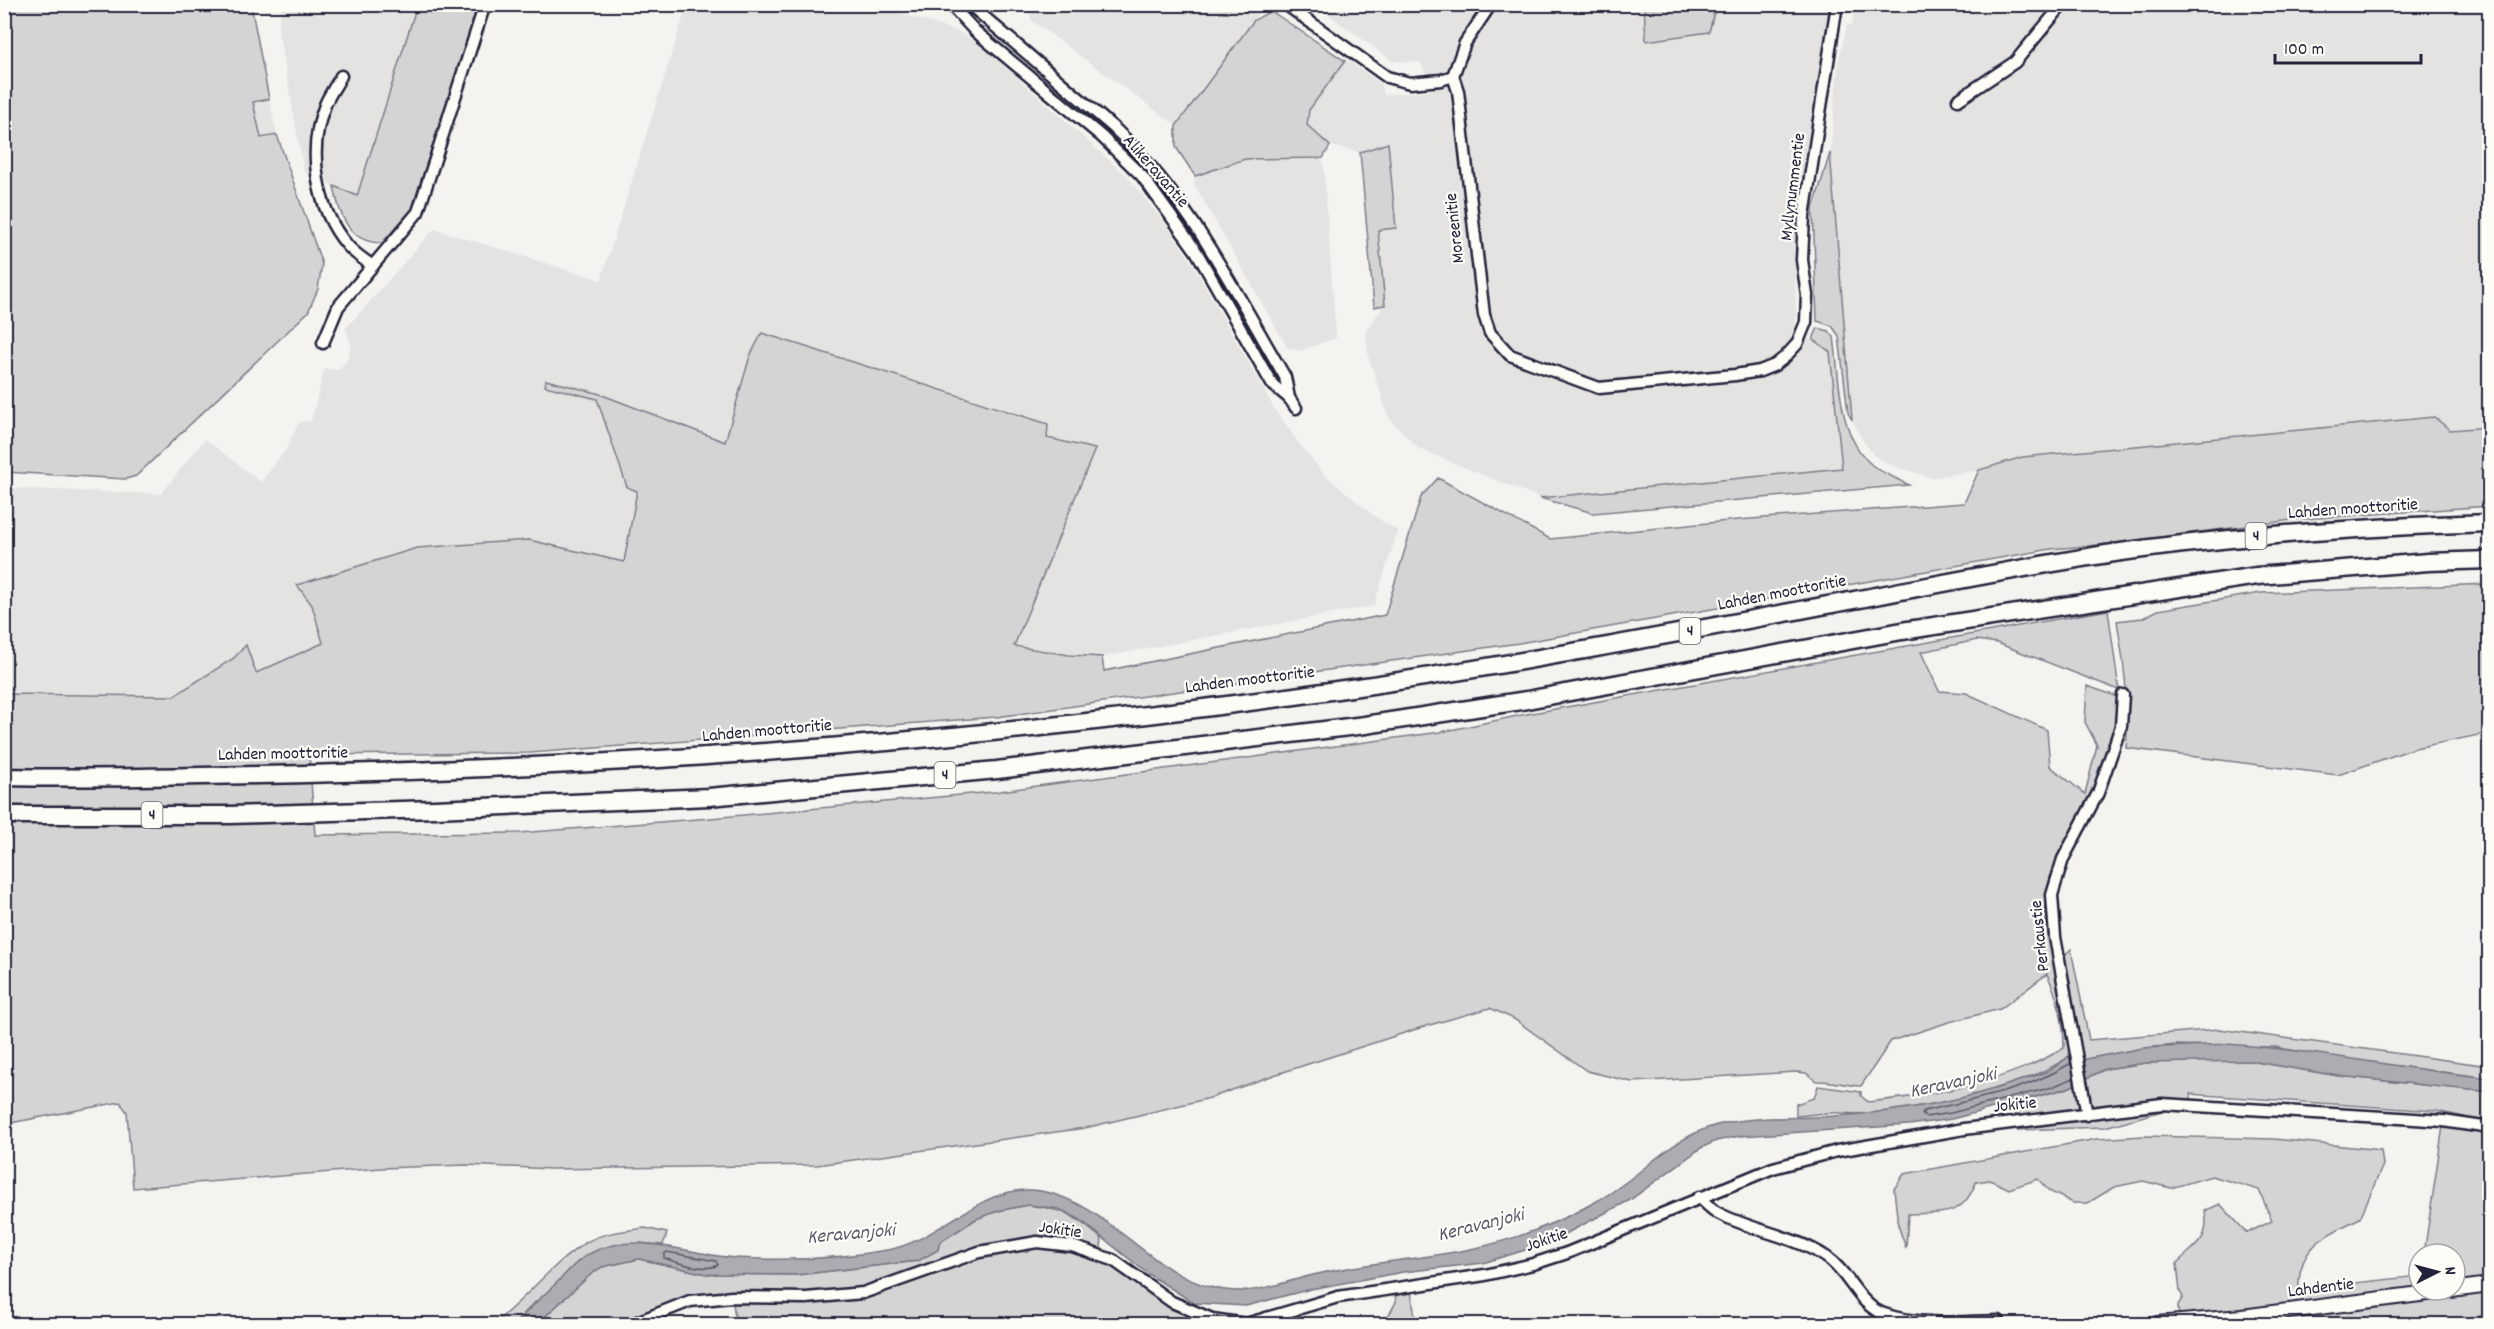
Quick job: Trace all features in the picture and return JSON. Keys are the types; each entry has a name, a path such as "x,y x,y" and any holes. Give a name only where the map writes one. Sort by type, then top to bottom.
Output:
{"highway":[{"path":"2393,526 2490,514"},
{"name":"Lahden moottoritie","path":"4,777 230,776 433,771 706,757 999,731 1360,687 2120,553 2254,537 2393,526 2490,523"},
{"name":"4","path":"4,815 76,816 435,809 709,797 997,770 1365,725 1538,698 1902,631 2256,576 2490,560"},
{"path":"2464,561 2490,570"},
{"path":"4,823 76,816"}],"main road":[{"name":"Lahdentie","path":"2157,1324 2242,1317 2490,1285"}],"street":[{"path":"323,343 338,307 418,212 485,4"},
{"name":"Alikeravantie","path":"950,4 975,31 1101,136 1142,176 1196,251 1272,384 1289,398 1296,408"},
{"name":"Alikeravantie","path":"969,4 1121,134 1166,183 1191,217 1285,377 1289,398"},
{"path":"1285,4 1387,77 1410,83 1441,80 1453,76 1465,43 1491,4"},
{"name":"Myllynummentie","path":"1599,388 1760,371 1775,365 1797,344 1806,322 1807,310 1802,260 1804,216 1838,4"},
{"path":"1958,100 2015,62 2063,4"},
{"path":"340,76 325,105 317,140 316,170 324,206 347,245 373,266"},
{"name":"Moreenitie","path":"1453,76 1458,91 1480,293 1490,333 1510,355 1599,388"},
{"name":"Perkaustie","path":"2087,1115 2055,937 2052,895 2063,859 2098,793 2121,726 2123,695"},
{"name":"Jokitie","path":"632,1324 690,1301 732,1297 806,1298 863,1293 980,1251 1037,1242 1072,1246 1113,1260 1172,1302 1212,1319 1246,1324 1338,1297 1485,1275 1533,1264 1567,1253 1773,1168 1837,1151 1964,1129 2162,1104 2443,1121 2490,1128"},
{"path":"1699,1197 1716,1212 1804,1245 1826,1257 1839,1267 1869,1306 1882,1314 1908,1319 1998,1321"}],"shaded area":[{"path":"1644,4 1716,5 1709,32 1646,41"},
{"path":"1855,4 2489,5 2489,427 2450,430 2434,417 2023,457 1979,470 1931,478 1890,465 1874,456 1852,420 1830,153 1838,65 1847,25 1852,25"},
{"path":"4,5 251,5 269,99 253,102 261,138 277,135 322,264 318,289 308,312 136,476 126,479 5,472"},
{"path":"282,5 417,5 357,197 304,172 278,29"},
{"path":"417,5 478,5 412,209 382,243 371,242 354,233 348,225 339,207 334,186 357,196"},
{"path":"687,5 878,5 898,9 900,13 959,32 982,46 1127,176 1171,231 1192,263 1275,410 1298,442 1323,473 1374,516 1398,531 1374,606 1102,657 1069,655 1013,646 1019,635 1048,424 762,333 750,356 725,442 597,393 547,380 545,387 597,399 627,487 637,491 625,562 529,540 417,548 297,585 312,605 323,643 256,673 246,646 234,658 174,696 5,694 5,488 161,494 205,439 261,482 287,448 299,422 311,421 325,368 338,370 347,360 351,345 346,328 434,229 601,280"},
{"path":"1029,5 1264,5 1177,126 1031,20"},
{"path":"1315,5 1828,5 1830,7 1795,239 1796,333 1822,344 1830,351 1842,468 1540,498 1419,449 1389,418 1369,359 1365,332 1385,304 1378,229 1396,228 1388,144 1360,152 1330,146 1307,125 1307,119 1309,110 1347,60 1380,83 1384,95 1433,90 1420,62 1393,61"},
{"path":"1271,11 1345,61 1309,110 1307,125 1330,146 1323,158 1245,159 1195,176 1176,147 1176,126 1254,20"},
{"path":"269,99 277,135 261,139 253,102"},
{"path":"1388,143 1396,228 1378,230 1385,305 1374,307 1360,152"},
{"path":"1830,153 1852,420 1848,413 1839,336 1832,326 1817,321 1813,209"},
{"path":"1323,158 1336,338 1299,351 1287,347 1194,184 1195,176 1245,159"},
{"path":"1818,328 1829,331 1834,337 1842,406 1852,438 1872,465 1909,485 1593,513 1540,498 1842,468 1830,352 1813,339"},
{"path":"762,333 1048,424 1047,438 1095,449 1014,646 1069,655 1102,657 1104,671 1385,615 1421,497 1438,478 1550,539 1738,520 1964,503 1979,470 2023,457 2434,417 2450,430 2489,427 2489,506 2292,520 2109,544 2051,549 1519,643 996,717 530,753 309,755 315,835 519,833 993,792 1441,732 1527,714 2108,610 2119,690 1997,643 1977,640 1921,652 1939,691 1966,693 2047,730 2050,766 2085,794 2097,745 2085,722 2087,686 2119,697 2114,736 2107,763 2092,799 2053,868 2046,902 2054,966 2071,949 2089,1040 2219,1029 2489,1066 2489,1078 2335,1058 2275,1047 2176,1045 2143,1048 2086,1059 2069,1057 2048,1069 1996,1089 1937,1103 1881,1112 1796,1116 1796,1104 1814,1098 1818,1086 1861,1092 1861,1096 1868,1102 1919,1096 1994,1079 2064,1048 2060,1010 2047,974 2000,1009 1949,1022 1891,1041 1861,1086 1816,1081 1806,1073 1796,1072 1632,1082 1587,1071 1514,1019 1490,1008 1426,1026 1210,1098 1085,1128 817,1165 551,1169 467,1165 381,1168 133,1188 127,1112 120,1102 5,1124 4,694 174,696 234,658 246,645 256,673 323,643 312,605 297,585 417,548 529,540 624,562 637,491 627,487 597,399 545,386 546,380 597,393 725,442 750,356"},
{"path":"2489,584 2489,733 2415,748 2338,775 2126,748 2127,700 2117,621 2143,618 2158,610 2261,593"},
{"path":"2250,1061 2339,1076 2489,1092 2489,1315 2411,1324 2179,1324 2178,1305 2183,1297 2180,1292 2177,1263 2196,1246 2203,1236 2205,1211 2220,1204 2247,1233 2272,1221 2259,1190 2212,1176 2171,1188 2143,1181 2114,1187 2088,1203 2073,1203 2049,1191 2038,1179 2009,1189 1990,1180 1976,1182 1970,1194 1957,1208 1941,1213 1908,1214 1906,1248 1898,1225 1894,1189 1904,1174 2097,1139 2144,1136 2274,1139 2381,1150 2383,1165 2360,1218 2336,1230 2309,1252 2303,1262 2299,1289 2407,1277 2407,1302 2467,1302 2467,1242 2426,1242 2443,1126 2465,1131 2465,1117 2436,1111 2190,1094 2195,1111 2162,1111 2105,1127 2017,1130 2014,1103 2068,1088 2105,1069 2146,1063"},
{"path":"1028,1205 1060,1211 1084,1224 1102,1239 1100,1255 1172,1302 1246,1324 736,1324 732,1297 690,1301 632,1324 537,1324 589,1276 602,1267 639,1259 707,1274 796,1275 918,1261 940,1242 976,1219 998,1211"},
{"path":"645,1228 667,1233 663,1245 640,1243 549,1291 514,1324 493,1324 562,1260 587,1242 607,1234"},
{"path":"1410,1285 1416,1324 1406,1324 1405,1320 1399,1317 1394,1324 1384,1324 1396,1302 1395,1288"},
{"path":"1294,1311 1299,1324 1246,1324"}],"water":[{"path":"2227,1044 2489,1078 2489,1092 2339,1076 2250,1061 2146,1063 2105,1069 2068,1088 1952,1119 1909,1125 1740,1136 1716,1141 1701,1148 1630,1200 1548,1243 1483,1263 1403,1272 1311,1289 1246,1306 1194,1303 1148,1274 1079,1219 1059,1209 1028,1205 998,1211 976,1219 940,1242 938,1250 918,1261 796,1275 707,1274 639,1259 602,1267 589,1276 537,1324 514,1324 577,1262 605,1247 641,1243 717,1256 754,1259 811,1258 868,1253 907,1244 926,1236 981,1203 1020,1190 1041,1191 1068,1199 1093,1213 1161,1263 1185,1277 1211,1287 1240,1291 1260,1289 1340,1269 1471,1249 1520,1236 1567,1217 1597,1201 1627,1182 1684,1139 1717,1125 1747,1120 1835,1116 1904,1109 1994,1089 2048,1071 2069,1056 2086,1059 2143,1048"}],"water label":[{"name":"Keravanjoki","path":"1953,1084"},
{"name":"Keravanjoki","path":"1481,1226"},
{"name":"Keravanjoki","path":"851,1235"}]}
